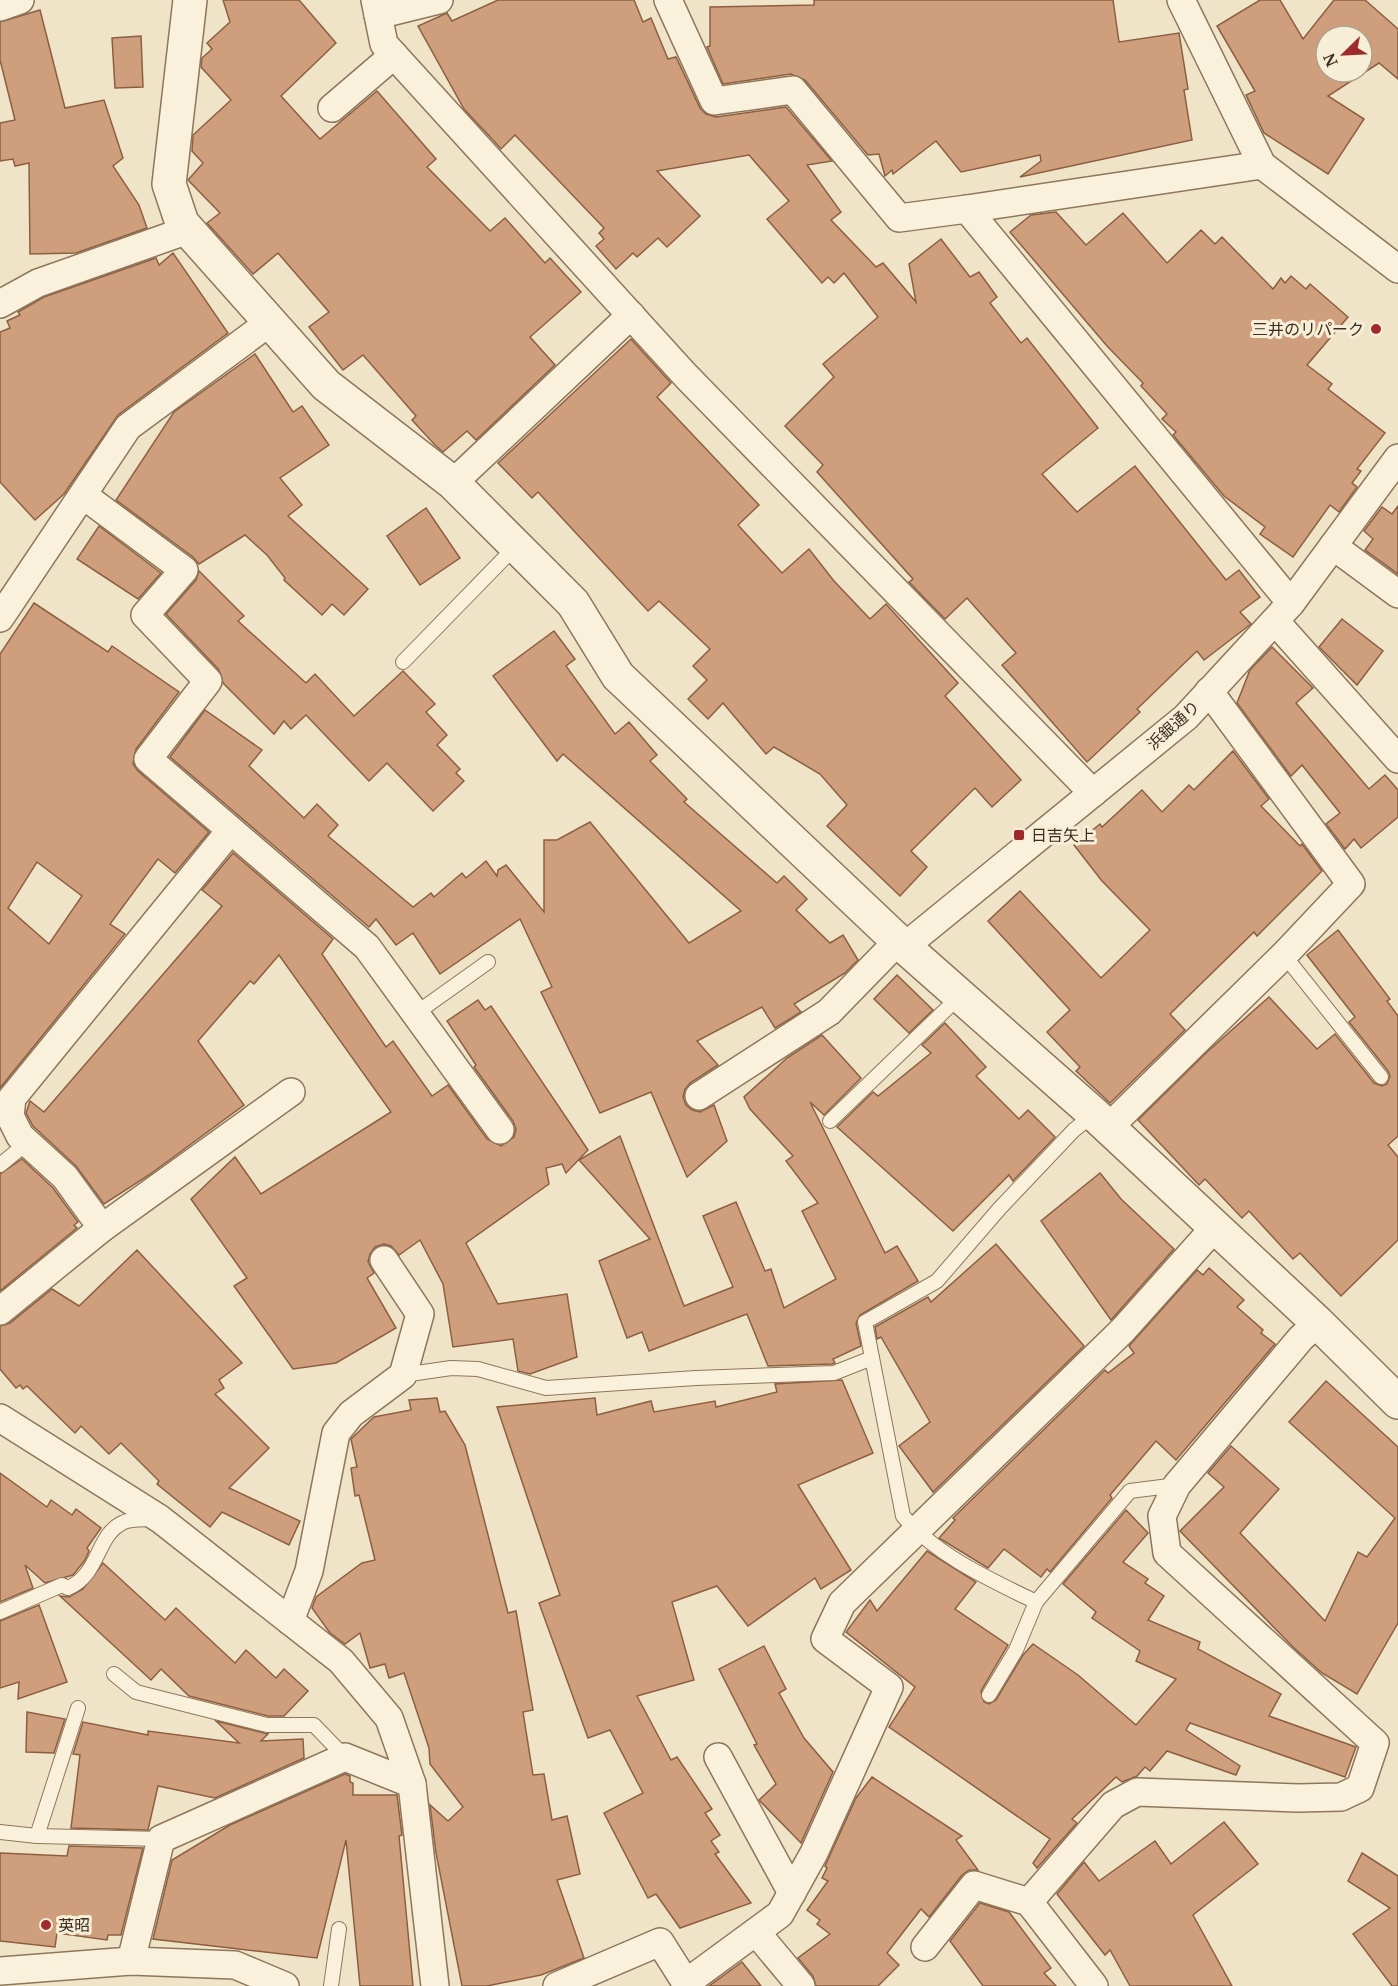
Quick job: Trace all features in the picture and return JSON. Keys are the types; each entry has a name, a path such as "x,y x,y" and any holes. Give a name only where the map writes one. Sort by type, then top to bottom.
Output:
{"street":[{"path":"0,8 20,0"},
{"path":"190,0 169,184 182,223 188,230 326,385 453,483 573,603 618,676 901,944 1101,1121 1215,1227 1318,1323 1398,1402"},
{"path":"439,0 376,8 384,44 686,376 1093,794"},
{"path":"668,0 714,101 794,90 899,218 1262,165"},
{"path":"1181,0 1262,165 1398,269"},
{"path":"332,108 394,55"},
{"path":"967,209 1398,759"},
{"path":"0,304 38,283 188,230"},
{"path":"453,483 631,315"},
{"path":"0,618 128,427 270,321"},
{"name":"浜銀通り","path":"699,1095 829,1011 901,944 1093,794 1186,717 1283,612 1398,458"},
{"path":"83,495 184,570 145,615 208,681 148,759 367,947 500,1130"},
{"path":"1334,546 1398,594"},
{"path":"1101,1121 1284,955 1351,884 1209,691"},
{"path":"102,1228 65,1177 20,1136 10,1116 12,1098 230,831"},
{"path":"0,1311 102,1228 291,1092"},
{"path":"557,1986 660,1942 686,1983 780,1914 813,1853 889,1687 825,1639 843,1603 1124,1330 1215,1227"},
{"path":"290,1621 309,1571 336,1433 351,1414 403,1375 420,1314 384,1260"},
{"path":"1029,1902 1113,1805 1137,1792 1298,1798 1341,1797 1360,1788 1375,1743 1167,1553 1162,1516 1177,1485 1301,1338 1318,1323"},
{"path":"0,1418 160,1519 341,1661 389,1718 411,1784 435,1986"},
{"path":"131,1960 161,1839 345,1757 411,1784"},
{"path":"718,1757 792,1893"},
{"path":"925,1947 974,1885 1029,1902 1094,1986"},
{"path":"756,1932 801,1986"},
{"path":"0,1971 131,1960 235,1965 285,1986"}],"lane":[{"path":"403,662 516,546"},
{"path":"1284,955 1381,1077"},
{"path":"415,1014 488,962"},
{"path":"830,1121 960,996"},
{"path":"1036,1602 978,1574 917,1532 903,1516 865,1322 937,1281 1000,1208 1074,1130 1101,1121"},
{"path":"0,1165 28,1143"},
{"path":"403,1375 451,1368 478,1369 546,1388 696,1378 834,1373 872,1358"},
{"path":"989,1695 1016,1650 1036,1602 1130,1491 1177,1485"},
{"path":"0,1612 62,1585 68,1588 78,1584 87,1576 112,1530 124,1522 160,1519"},
{"path":"114,1674 136,1692 147,1695 267,1725 314,1725 345,1757"},
{"path":"37,1836 78,1708"},
{"path":"0,1832 37,1836 161,1839"},
{"path":"332,1986 339,1929"}],"building":[{"path":"223,0 299,0 336,43 281,96 320,139 377,91 436,159 427,167 490,231 505,218 545,263 550,258 581,292 530,337 555,365 476,440 467,431 443,452 412,420 416,416 363,355 343,370 309,327 329,312 278,253 253,274 207,223 220,213 188,180 203,163 192,151 193,135 231,100 201,67 202,58 212,49 207,43 230,22"},
{"path":"498,0 634,0 643,22 651,18 668,59 676,57 700,108 706,114 716,117 786,107 832,161 807,165 841,212 831,220 876,267 883,263 916,302 909,264 941,239 970,277 979,272 997,297 990,303 1021,343 1027,338 1098,428 1042,474 1077,512 1135,466 1226,580 1239,570 1260,597 1240,612 1251,624 1204,660 1197,651 1137,709 1140,712 1087,762 1002,665 1016,653 967,598 945,619 909,582 913,579 817,472 823,465 785,426 834,377 823,364 878,317 844,273 834,283 828,277 822,283 767,219 789,201 749,155 657,171 700,216 667,247 658,238 637,257 633,253 616,269 596,246 604,239 599,233 604,228 515,135 501,149 464,109 418,26 447,13 452,21"},
{"path":"814,0 1113,0 1119,42 1179,33 1188,89 1184,90 1192,140 1020,177 1041,161 1040,155 961,172 936,141 893,174 892,170 885,176 879,154 868,155 805,80 791,74 723,84 707,47 710,46 710,7 814,5"},
{"path":"1260,0 1280,0 1303,39 1314,25 1314,84 1347,84 1328,96 1364,119 1328,174 1264,133 1246,95 1255,91 1217,26"},
{"path":"1334,0 1365,0 1398,29 1398,79 1379,63 1374,66 1374,24 1315,24"},
{"path":"40,10 65,108 104,100 123,158 113,166 139,205 147,228 76,253 30,254 29,163 15,166 13,159 0,161 0,123 15,120 0,60 0,22"},
{"path":"141,36 143,87 115,88 112,38"},
{"path":"1056,212 1086,245 1123,213 1167,263 1201,230 1215,244 1222,237 1273,289 1281,278 1285,283 1291,276 1306,289 1310,284 1348,317 1307,365 1332,384 1328,389 1385,433 1357,469 1361,471 1352,483 1357,487 1339,512 1330,505 1293,557 1260,534 1265,527 1224,496 1173,435 1176,432 1162,419 1167,414 1141,386 1143,383 1107,346 1010,232 1031,215"},
{"path":"173,253 228,333 118,415 64,494 35,520 0,482 0,332 10,328 7,321 20,315 18,312 44,297 156,258 159,265"},
{"path":"631,339 671,383 657,397 759,505 738,525 782,573 809,549 834,581 870,619 886,604 958,683 945,696 1021,780 992,807 975,788 911,851 927,867 900,896 827,826 847,805 820,774 774,747 766,754 723,703 708,719 688,699 707,680 693,666 710,649 659,601 648,611 538,492 532,498 498,463"},
{"path":"255,354 293,412 302,406 329,445 280,478 302,505 288,516 368,589 344,615 332,604 322,615 284,580 285,578 267,555 245,535 199,564 193,557 116,500 174,412"},
{"path":"1398,506 1398,574 1365,550 1373,539 1364,531 1382,507 1392,514"},
{"path":"426,508 460,558 420,585 387,536"},
{"path":"99,526 161,573 138,599 77,559"},
{"path":"199,571 244,616 238,621 306,683 315,674 354,716 403,671 435,704 426,712 447,735 437,745 460,769 456,773 464,781 433,811 387,763 369,781 306,715 291,729 284,721 274,734 223,683 219,670 166,614 196,580"},
{"path":"34,603 108,652 112,646 179,692 136,749 133,764 138,771 209,832 175,873 158,859 110,924 125,934 0,1088 0,654","holes":["37,862 82,896 49,944 8,908"]},
{"path":"1342,619 1383,651 1357,685 1319,647"},
{"path":"554,631 575,659 566,666 615,734 629,722 657,755 650,761 687,799 684,802 777,883 784,876 807,899 796,910 830,943 843,935 858,960 845,973 794,1004 801,1012 775,1028 762,1007 697,1041 718,1065 690,1083 683,1097 686,1105 692,1110 700,1112 714,1105 727,1141 687,1177 651,1092 600,1113 541,992 552,987 520,919 440,974 413,933 396,945 376,919 369,927 170,757 205,710 262,750 249,766 304,818 317,804 338,825 328,836 413,907 431,893 434,897 462,873 466,878 486,861 497,876 498,870 506,865 544,912 544,840 557,840 590,822 689,943 741,911 563,754 557,761 493,676"},
{"path":"1272,647 1313,688 1296,703 1369,789 1385,775 1398,790 1398,817 1361,848 1354,839 1345,849 1326,824 1340,813 1302,765 1291,776 1237,703 1250,670"},
{"path":"1233,751 1269,799 1261,806 1300,846 1302,844 1322,871 1257,936 1254,932 1170,1014 1185,1030 1110,1103 1076,1071 1080,1067 1047,1032 1070,1010 988,921 1020,891 1101,978 1150,930 1102,881 1074,845 1100,824 1102,827 1142,790 1162,812 1189,785 1194,790"},
{"path":"233,853 333,939 322,954 386,1047 393,1041 432,1096 448,1085 487,1139 501,1146 514,1137 516,1129 513,1121 474,1067 476,1065 447,1021 478,1000 485,1010 491,1006 588,1150 566,1173 562,1164 546,1168 549,1184 466,1243 498,1304 567,1294 577,1357 530,1374 518,1371 513,1339 453,1347 443,1284 420,1240 399,1255 391,1246 384,1244 375,1247 370,1254 368,1262 374,1273 367,1278 396,1328 336,1363 293,1369 234,1286 247,1278 191,1199 235,1157 261,1194 391,1112 279,955 254,984 250,981 198,1041 244,1105 149,1175 104,1204 76,1166 33,1126 26,1113 30,1101 44,1112 222,906 202,890"},
{"path":"1338,930 1390,999 1387,1001 1398,1016 1398,1136 1388,1145 1398,1157 1398,1240 1341,1296 1300,1253 1293,1259 1249,1211 1242,1218 1205,1179 1199,1185 1138,1120 1207,1052 1269,997 1317,1049 1335,1034 1374,1083 1382,1086 1387,1084 1390,1076 1388,1071 1349,1022 1355,1017 1307,955"},
{"path":"897,975 933,1010 909,1033 874,999"},
{"path":"945,1023 986,1067 976,1076 1019,1119 1028,1110 1055,1137 1013,1181 1009,1175 953,1231 837,1127 873,1092 878,1096 931,1053 922,1045"},
{"path":"822,1035 861,1078 824,1115 810,1102 885,1253 897,1246 918,1281 860,1315 856,1323 861,1346 833,1359 835,1363 832,1364 768,1366 747,1314 649,1351 642,1332 627,1338 599,1261 650,1239 579,1160 620,1136 684,1306 733,1287 703,1216 736,1202 765,1271 771,1269 784,1308 836,1279 802,1211 818,1203 786,1161 793,1156 750,1109 744,1097 787,1058"},
{"path":"22,1159 53,1188 78,1222 74,1225 77,1228 0,1291 0,1174"},
{"path":"1100,1173 1121,1199 1174,1249 1111,1320 1041,1221"},
{"path":"996,1244 1084,1346 933,1492 899,1446 930,1422 881,1337 877,1339 875,1327 928,1297 931,1302"},
{"path":"137,1250 242,1363 219,1380 224,1388 215,1394 269,1448 229,1488 300,1521 289,1545 222,1512 210,1527 157,1484 159,1481 121,1443 109,1454 81,1426 75,1433 27,1386 23,1389 20,1385 16,1388 0,1369 0,1326 10,1323 52,1289 79,1306"},
{"path":"1209,1268 1244,1300 1237,1307 1263,1330 1261,1333 1275,1344 1176,1460 1156,1441 1050,1572 1047,1569 1041,1577 1004,1549 988,1568 939,1538 955,1520 953,1518 1105,1370 1108,1373 1134,1353 1129,1346 1197,1270 1203,1275"},
{"path":"842,1380 873,1453 798,1485 851,1570 821,1589 815,1578 748,1626 717,1586 672,1602 694,1680 637,1696 671,1760 677,1757 712,1809 705,1813 720,1835 711,1841 719,1852 715,1854 751,1903 680,1928 656,1894 648,1898 604,1813 643,1793 610,1730 588,1738 539,1603 560,1595 497,1407 595,1398 597,1415 651,1401 654,1412 715,1401 716,1407 777,1392 775,1384"},
{"path":"1326,1381 1398,1447 1398,1623 1357,1694 1322,1673 1293,1647 1180,1531 1224,1487 1208,1473 1231,1446 1279,1489 1240,1533 1325,1621 1358,1552 1367,1557 1395,1518 1289,1422"},
{"path":"437,1398 440,1412 445,1411 465,1445 508,1613 516,1611 533,1710 523,1712 533,1775 544,1774 552,1820 567,1816 580,1874 557,1880 584,1958 541,1975 487,1986 462,1986 436,1853 430,1805 448,1821 463,1807 430,1764 429,1748 404,1673 389,1678 385,1664 370,1668 360,1633 345,1644 330,1633 312,1608 316,1597 362,1563 375,1560 359,1495 355,1496 351,1468 357,1467 351,1439 374,1417 411,1410 409,1400"},
{"path":"0,1473 47,1507 51,1500 72,1515 76,1509 101,1528 87,1548 89,1551 85,1560 73,1575 45,1583 25,1565 33,1588 0,1602"},
{"path":"1126,1510 1148,1533 1123,1562 1148,1579 1145,1583 1164,1596 1148,1620 1200,1642 1198,1649 1281,1694 1269,1716 1356,1747 1345,1777 1190,1723 1186,1730 1240,1766 1236,1775 1167,1751 1150,1771 1145,1767 1137,1776 1122,1782 1116,1777 1072,1819 1077,1823 1037,1868 1033,1863 1050,1839 889,1727 915,1687 846,1632 870,1600 877,1611 927,1551 976,1582 955,1609 1008,1645 981,1691 984,1702 989,1704 996,1700 1023,1655 1033,1644 1078,1675 1136,1725 1176,1679 1136,1661 1140,1651 1092,1618 1096,1612 1063,1584"},
{"path":"103,1563 165,1620 176,1608 235,1663 246,1650 276,1678 284,1669 308,1691 284,1716 268,1716 189,1696 161,1669 151,1680 60,1596 69,1597 83,1589"},
{"path":"39,1605 67,1682 18,1699 19,1682 0,1688 0,1621"},
{"path":"764,1646 786,1689 779,1693 804,1738 833,1772 801,1843 759,1800 776,1784 754,1745 757,1744 719,1669"},
{"path":"27,1712 65,1719 54,1753 26,1752"},
{"path":"216,1721 268,1734 261,1741 303,1739 304,1758 215,1798 158,1786 148,1830 71,1828 80,1755 73,1754 83,1722 148,1735 148,1731 239,1743"},
{"path":"345,1774 350,1776 350,1782 353,1783 353,1795 397,1795 413,1986 360,1986 346,1840 317,1958 153,1939 172,1860 230,1825"},
{"path":"872,1777 962,1836 956,1840 978,1870 969,1870 962,1875 929,1917 921,1909 887,1953 899,1965 878,1986 816,1986 813,1976 798,1958 830,1934 817,1924 820,1920 807,1910 828,1881 822,1878 827,1868 825,1866 856,1798"},
{"path":"1224,1822 1258,1864 1193,1915 1232,1986 1130,1986 1110,1950 1105,1955 1057,1894 1084,1862 1099,1881 1155,1841 1171,1864"},
{"path":"69,1846 143,1848 121,1935 108,1935 107,1940 57,1933 55,1947 0,1941 0,1853 67,1856"},
{"path":"1362,1853 1398,1876 1398,1986 1392,1986 1353,1934 1390,1908 1348,1881"},
{"path":"980,1903 1009,1912 1051,1968 1044,1973 1056,1986 983,1986 950,1941"},
{"path":"742,1962 761,1986 709,1986"}],"place":[{"name":"三井のリパーク","path":"1376,329"},
{"name":"日吉矢上","path":"1019,835"},
{"name":"英昭","path":"46,1925"}]}
